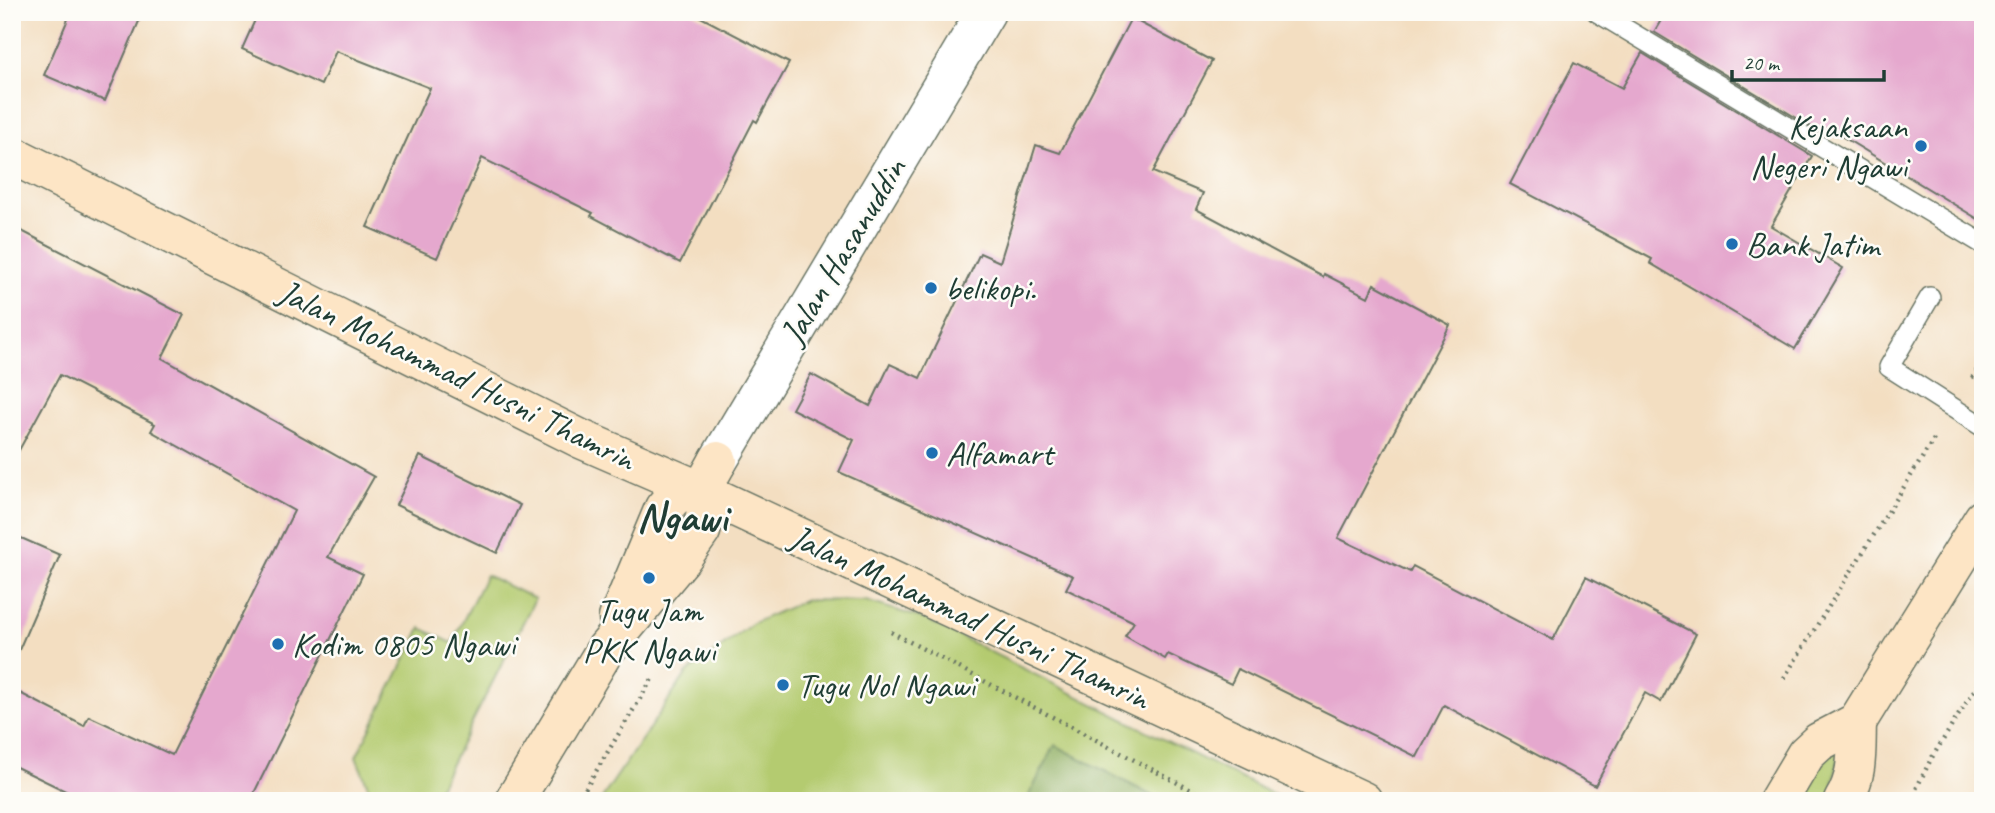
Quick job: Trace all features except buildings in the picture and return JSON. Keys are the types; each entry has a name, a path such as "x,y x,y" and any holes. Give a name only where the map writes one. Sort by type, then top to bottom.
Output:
{"main road":[{"name":"Jalan Mohammad Husni Thamrin","path":"12,155 581,439 710,476 1363,801"},
{"path":"514,801 605,650 664,508 676,494 710,476"},
{"path":"1778,801 1806,754 1819,742 1857,722 1983,519"},
{"path":"1843,801 1853,785 1857,722"}],"street":[{"name":"Jalan Hasanuddin","path":"710,476 986,12"}],"lane":[{"path":"1597,12 1983,244"},
{"path":"1930,297 1889,367 1983,427"}],"path":[{"path":"1784,678 1983,361"},
{"path":"887,628 894,637 1212,801"},
{"path":"1910,801 1931,759 1983,676"},
{"path":"578,801 652,679"}],"green space":[{"path":"486,575 535,599 432,801 374,801 356,757 421,628 452,643"},
{"path":"806,600 866,601 925,619 1286,801 600,801 687,673 753,623"},
{"path":"1055,745 1162,801 1026,801"},
{"path":"1841,746 1830,801 1795,801 1815,766"}],"place":[{"name":"Kejaksaan Negeri Ngawi","path":"1921,146"},
{"name":"Bank Jatim","path":"1732,244"},
{"name":"belikopi.","path":"931,288"},
{"name":"Alfamart","path":"932,453"},
{"name":"Tugu Jam PKK Ngawi","path":"649,578"},
{"name":"Kodim 0805 Ngawi","path":"278,644"},
{"name":"Tugu Nol Ngawi","path":"783,685"}],"district":[{"name":"Ngawi","path":"682,517"}]}
